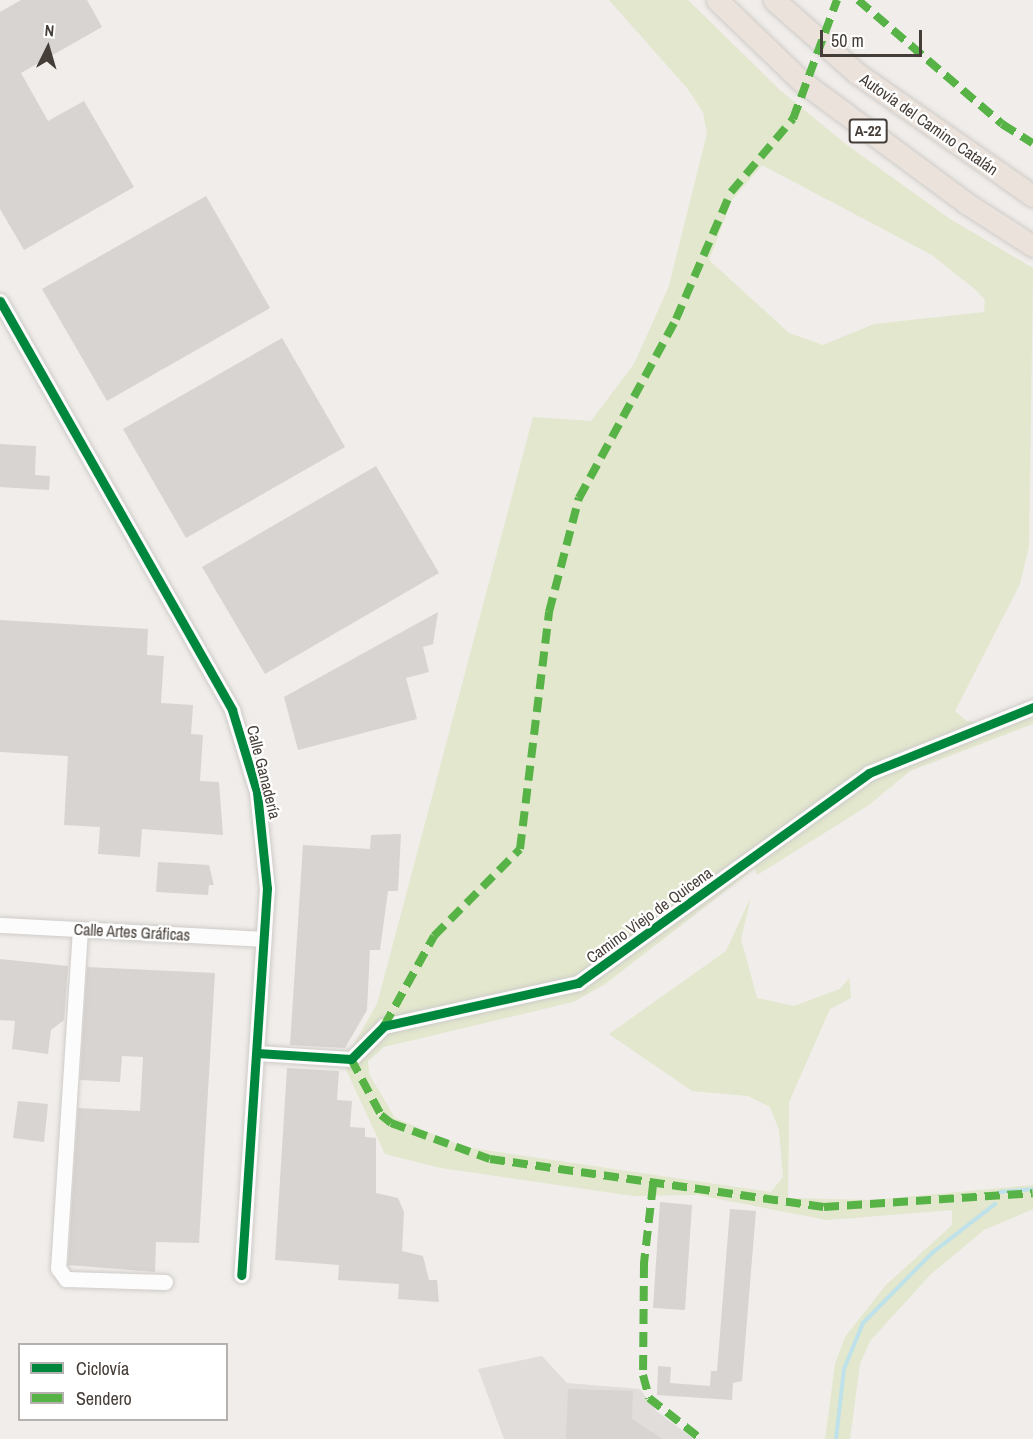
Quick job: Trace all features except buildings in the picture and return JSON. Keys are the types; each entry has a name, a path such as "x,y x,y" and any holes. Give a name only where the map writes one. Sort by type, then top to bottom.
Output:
{"highway":[{"name":"A-22","path":"717,0 800,80 966,203 1033,246"},
{"name":"Autovía del Camino Catalán","path":"774,0 858,74 1033,196"}],"street":[{"name":"Calle Ganadería","path":"1,306 232,710 257,792 265,840 263,939 241,1275"},
{"name":"Camino Viejo de Quicena","path":"257,1053 351,1059 384,1026 578,983 868,773 1033,707"},
{"name":"Calle Artes Gráficas","path":"0,925 263,939"},
{"path":"80,929 58,1268 66,1279 165,1282"}],"shaded area":[{"path":"542,1356 567,1383 640,1389 656,1411 694,1439 504,1439 478,1369"}],"green space":[{"path":"609,0 688,0 781,91 847,145 950,219 1033,268 1029,546 1020,584 955,711 967,721 981,722 1033,702 1033,724 910,771 869,805 757,875 755,868 604,985 573,1002 384,1047 368,1061 369,1074 395,1118 464,1147 771,1192 783,1177 779,1130 770,1107 748,1096 692,1091 609,1034 726,951 751,897 741,939 757,998 794,1006 840,989 849,978 851,998 830,1009 789,1102 788,1198 872,1200 1033,1185 1033,1209 984,1230 930,1275 870,1341 860,1364 850,1439 825,1439 835,1364 845,1337 886,1285 952,1225 952,1210 827,1220 698,1195 633,1196 441,1168 385,1154 343,1063 377,1004 533,417 591,421 634,364 669,286 707,134 703,112 687,88","holes":["762,165 932,255 977,291 985,300 984,312 874,324 823,345 789,333 709,260 732,200"]}],"waterway":[{"path":"1000,1192 1033,1189"},
{"path":"836,1439 844,1369 863,1323 932,1253 995,1204"}],"marked path":[{"path":"384,1026 434,936 520,849 549,612 579,498 676,319 731,192 793,119 837,0"},
{"path":"858,0 1002,124 1033,143"},
{"path":"351,1059 381,1115 391,1123 490,1159 824,1207 1033,1193"},
{"path":"653,1185 644,1263 643,1375 649,1398 701,1439"}],"cycle path":[{"path":"0,301 232,710 257,792 267,888 241,1275"},
{"path":"257,1053 351,1059 384,1026 578,983 869,773 1033,707"}]}
